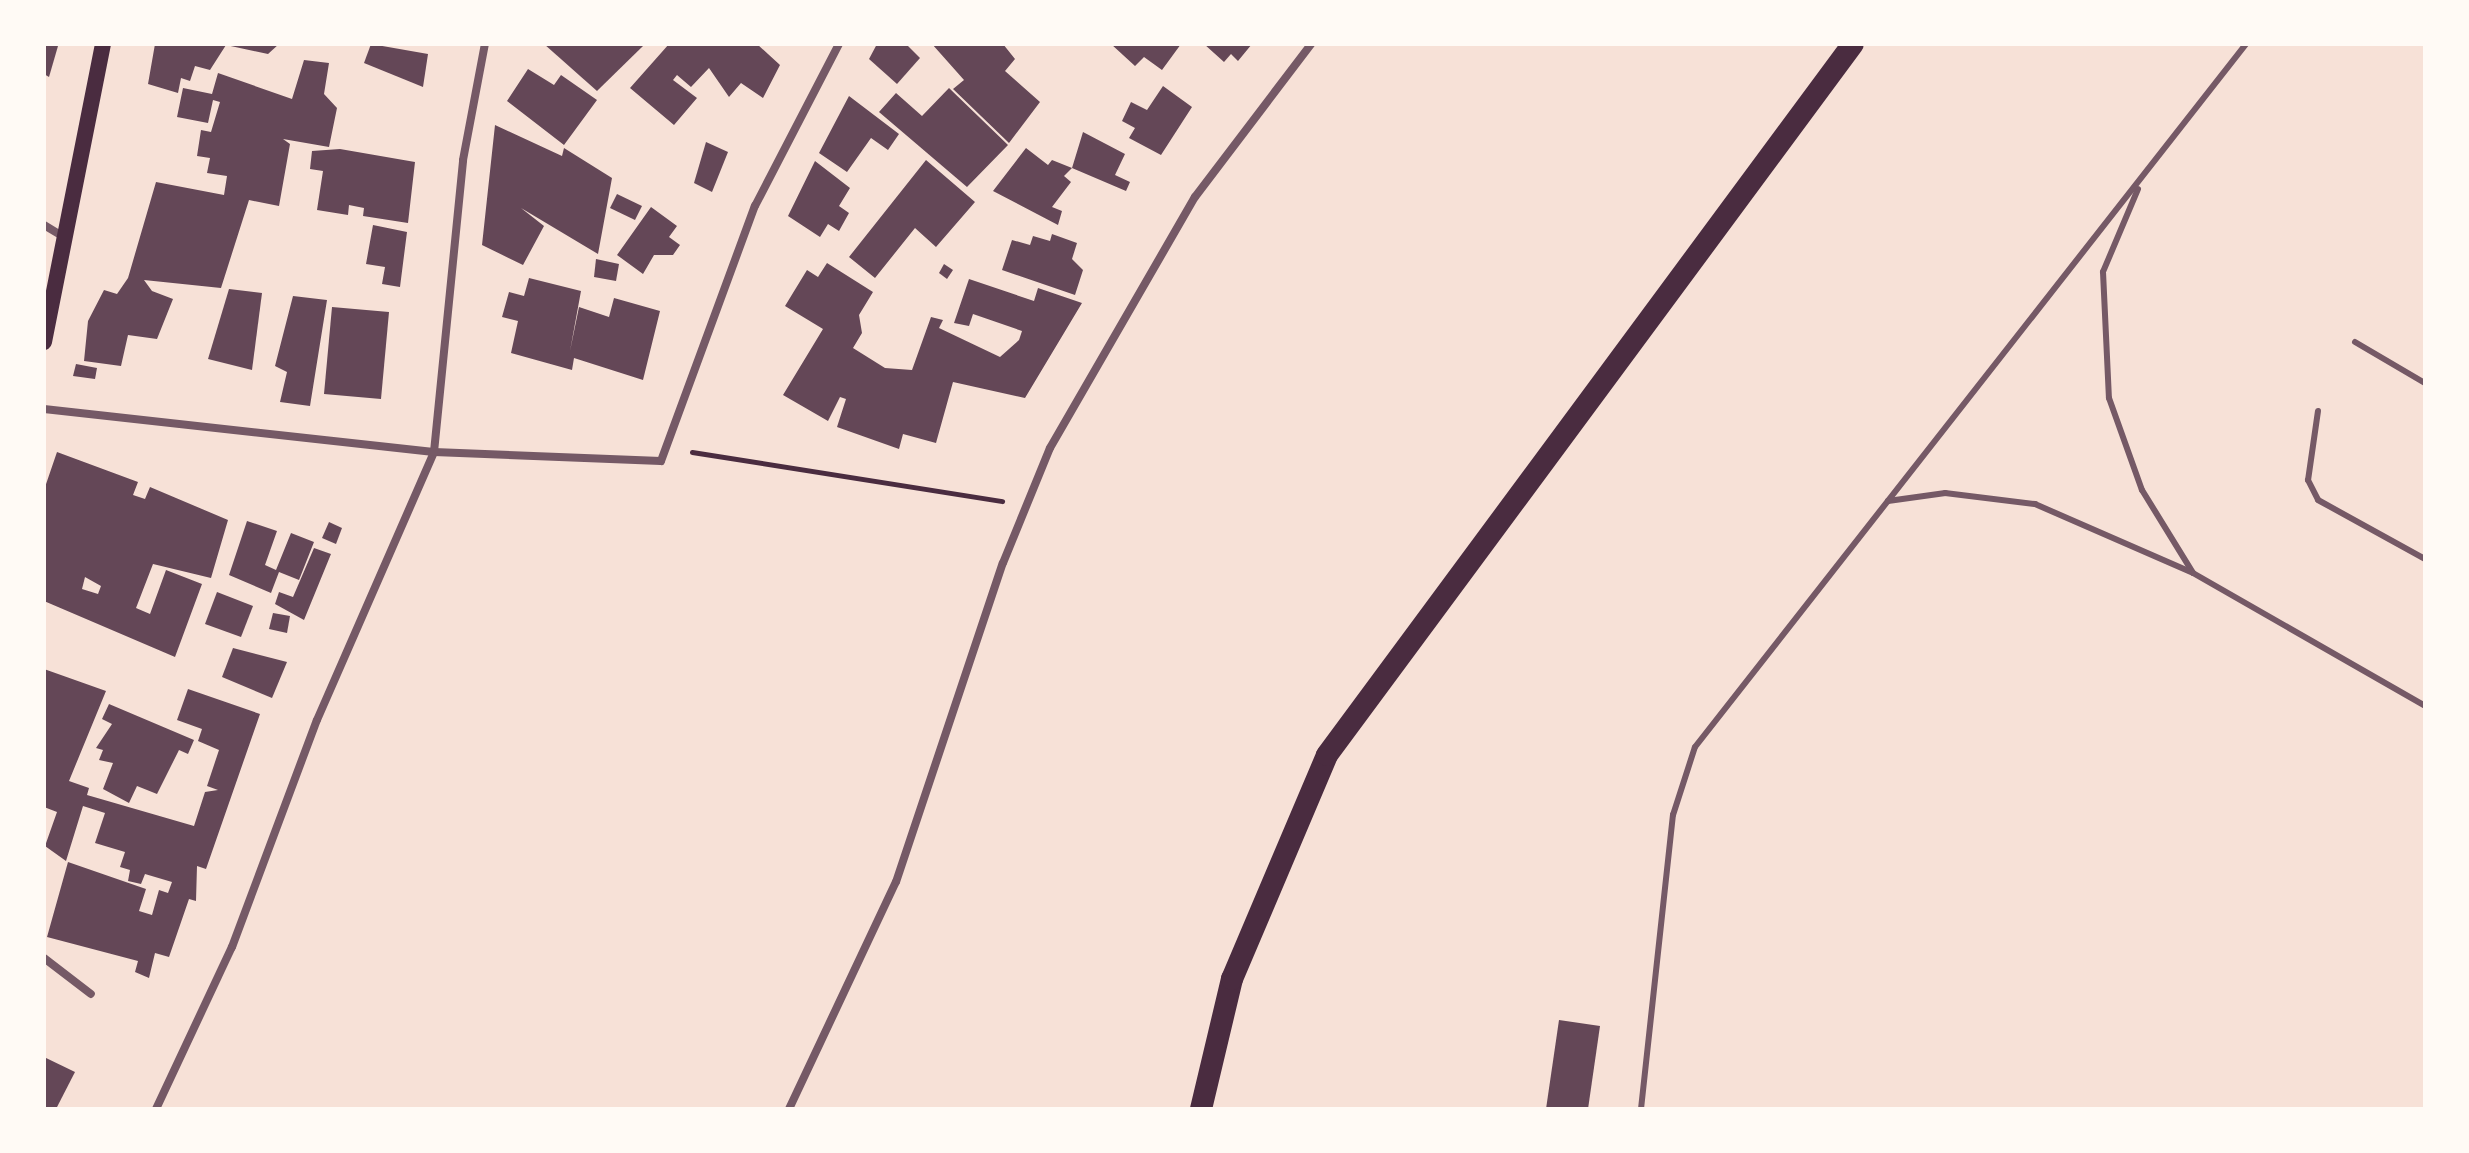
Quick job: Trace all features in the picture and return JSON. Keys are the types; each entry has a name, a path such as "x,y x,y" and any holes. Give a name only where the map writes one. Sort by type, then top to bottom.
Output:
{"highway":[{"path":"1201,1109 1232,979 1327,755 1853,44"}],"main road":[{"path":"44,342 68,239 103,44"}],"street":[{"path":"156,1109 232,947 317,720 434,452 463,160 485,44"},
{"path":"44,409 434,452 661,461 755,206 839,44"},
{"path":"789,1109 896,882 1027,504 1120,318 1195,197 1311,44"},
{"path":"44,225 68,239"},
{"path":"44,958 91,994"}],"lane":[{"path":"1641,1109 1673,815 1695,747 2246,44"},
{"path":"2144,177 2103,272 2105,368 2122,447 2193,573"},
{"path":"2355,342 2425,383"},
{"path":"2318,411 2308,480 2318,500 2425,559"},
{"path":"1888,501 1945,493 2035,504 2193,573 2425,706"}],"path":[{"path":"667,448 1027,504"}],"building":[{"path":"44,44 58,46 49,77 44,74"},
{"path":"155,44 279,44 268,54 226,45 210,70 195,66 190,81 181,78 178,93 148,84"},
{"path":"371,44 428,54 423,87 364,63"},
{"path":"544,44 642,44 643,46 597,91"},
{"path":"669,44 757,44 780,65 763,98 741,83 729,97 709,68 691,87 677,75 673,80 697,98 674,125 630,88"},
{"path":"877,44 906,44 920,58 897,84 869,59"},
{"path":"932,44 1003,44 1015,59 1005,71 1040,102 1009,143 953,89 964,80"},
{"path":"1111,44 1181,44 1162,70 1144,57 1135,66"},
{"path":"1204,44 1252,44 1238,61 1231,54 1224,62"},
{"path":"304,60 329,63 324,94 337,108 329,147 283,139 290,144 279,206 249,200 221,288 144,280 152,291 173,299 157,339 128,335 121,366 84,361 88,321 104,290 117,294 128,278 156,182 224,195 227,176 207,173 210,158 197,156 201,130 211,132 220,102 213,100 208,123 177,117 183,88 212,94 218,73 292,99"},
{"path":"528,69 554,85 561,75 597,100 564,145 507,101"},
{"path":"1163,86 1192,107 1161,155 1129,138 1135,128 1122,121 1131,102 1147,110"},
{"path":"949,88 1008,145 967,187 879,112 896,93 922,116"},
{"path":"849,96 899,134 888,150 871,138 847,172 819,153"},
{"path":"495,125 562,156 564,148 612,178 598,254 521,208 544,226 523,265 482,245"},
{"path":"1083,132 1125,154 1115,175 1130,182 1126,191 1072,168"},
{"path":"706,142 728,152 712,192 694,183"},
{"path":"1026,148 1048,165 1052,160 1072,168 1064,176 1071,182 1052,207 1062,211 1058,225 993,191"},
{"path":"340,149 415,162 408,223 363,216 364,208 349,205 348,215 317,210 323,171 310,169 312,151"},
{"path":"926,160 975,202 936,247 915,228 875,278 849,257"},
{"path":"815,161 850,188 839,206 849,213 839,231 828,224 820,237 788,216"},
{"path":"617,194 642,206 635,220 610,208"},
{"path":"651,207 677,226 669,237 680,245 673,255 654,255 643,274 617,255"},
{"path":"373,225 407,232 400,287 382,284 385,267 366,264"},
{"path":"1052,234 1077,243 1072,259 1083,270 1075,295 1002,270 1012,240 1030,245 1033,236 1050,241"},
{"path":"596,259 619,264 616,281 594,277"},
{"path":"827,263 873,292 859,315 862,333 853,348 885,368 912,370 931,317 943,320 939,328 1000,357 1019,340 1022,331 973,314 969,326 954,323 969,279 1034,301 1038,288 1082,303 1025,398 953,382 936,443 903,434 899,449 837,427 846,399 840,397 828,421 783,395 823,329 785,306 807,270 818,277"},
{"path":"944,264 953,270 947,279 939,273"},
{"path":"529,278 581,291 570,351 579,307 609,317 614,298 660,311 643,380 574,358 572,370 511,353 518,321 502,317 509,292 524,296"},
{"path":"229,289 262,293 252,370 208,359"},
{"path":"293,296 327,300 310,406 280,402 287,372 275,366"},
{"path":"332,307 389,312 381,399 324,394"},
{"path":"76,364 97,368 95,379 73,376"},
{"path":"57,452 138,482 133,495 145,499 150,487 228,520 211,578 153,564 136,608 150,614 166,570 202,584 175,657 44,601 44,490","holes":["85,577 101,586 98,594 82,589"]},
{"path":"247,521 277,531 265,565 276,570 291,533 314,542 299,580 279,572 271,593 229,575"},
{"path":"329,522 342,528 336,544 322,538"},
{"path":"314,548 331,554 304,620 275,604 279,592 293,597"},
{"path":"217,592 253,606 241,637 205,624"},
{"path":"273,613 290,616 287,633 269,629"},
{"path":"233,648 287,662 272,698 222,677"},
{"path":"44,669 106,691 69,781 89,788 87,795 194,826 205,792 218,790 207,786 219,750 198,741 202,729 177,720 188,689 260,714 206,869 197,866 196,901 189,899 169,957 155,953 149,978 135,972 138,961 47,937 68,862 146,889 139,911 152,915 159,890 168,893 172,882 145,874 141,884 128,881 130,870 120,867 125,852 95,843 105,813 83,806 66,861 45,846 57,812 44,807"},
{"path":"109,704 194,740 188,754 179,750 157,794 137,786 129,803 103,789 113,763 99,760 103,750 96,748 112,724 102,719"},
{"path":"1559,1020 1600,1026 1588,1109 1546,1109"},
{"path":"44,1057 75,1072 56,1109 44,1109"}]}
